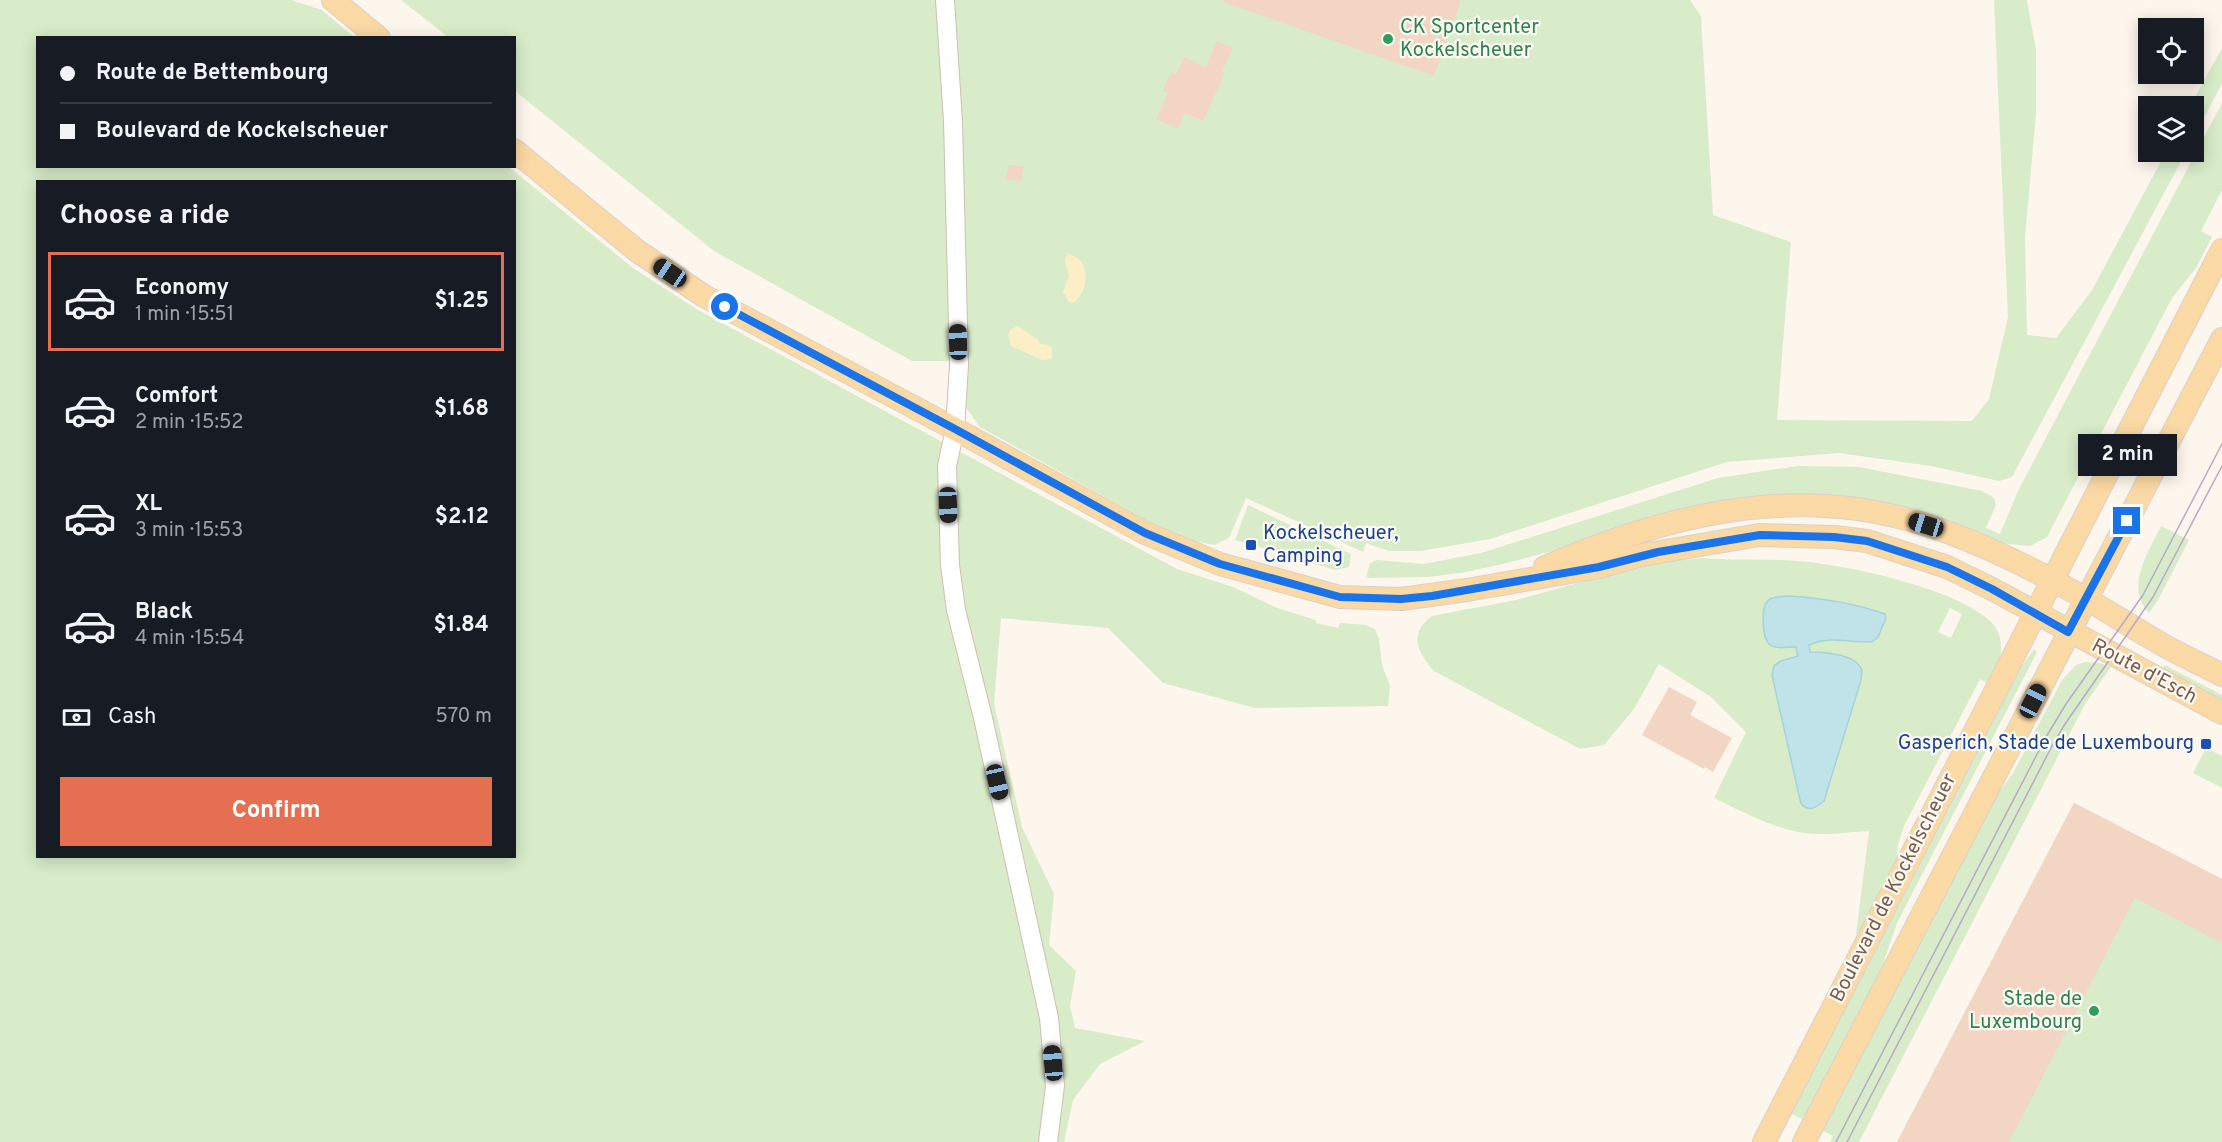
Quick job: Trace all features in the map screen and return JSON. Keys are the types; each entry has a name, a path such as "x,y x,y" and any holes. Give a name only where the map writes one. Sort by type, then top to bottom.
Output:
{"main road":[{"path":"333,0 377,36"},
{"path":"516,152 636,250 704,296 1145,533 1184,551 1231,568 1340,597 1359,599 1432,596 1511,582"},
{"name":"Boulevard de Kockelscheuer","path":"1764,1142 2222,250"},
{"name":"Boulevard de Kockelscheuer","path":"1804,1142 2222,339"},
{"name":"Route d'Esch","path":"1511,582 1594,546 1724,510 1773,504 1860,510 1908,520 1971,542 2086,598 2159,643 2222,675"},
{"name":"Route d'Esch","path":"1511,582 1599,567 1691,545 1760,535 1834,537 1867,541 1947,567 2222,713"}],"street":[{"path":"945,0 952,121 959,365 955,429 947,466 950,565 954,599 1049,1018 1055,1086 1048,1142"}],"green space":[{"path":"0,0 291,0 322,10 353,36 36,36 36,168 510,168 633,268 698,310 1177,569 1233,587 1277,608 1316,620 1316,623 1338,628 1340,623 1366,625 1375,629 1379,639 1382,665 1390,686 1388,706 1255,708 1163,683 1108,628 1001,618 994,704 1022,827 1054,894 1049,945 1076,971 1070,1006 1075,1028 1145,1041 1100,1064 1073,1100 1064,1142 0,1142"},
{"path":"401,0 1690,0 1701,16 1713,215 1791,242 1777,420 1972,421 1989,399 2008,317 1994,0 2027,0 2036,50 2036,114 2025,237 2027,335 2056,338 2092,290 2161,162 2181,162 2012,477 1999,481 1931,466 1839,453 1727,462 1490,539 1421,551 1389,551 1366,543 1363,552 1246,498 1229,538 1215,545 1186,540 1151,523 980,427 967,409 949,361 912,361 714,251 516,92 516,36 447,36"},
{"path":"2222,48 2222,84 2204,118 2204,96 2196,96"},
{"path":"2222,103 2222,190 2201,231 2212,237 2196,268 2172,298 2047,537 2030,546 2007,544 1895,506 1674,518 1466,572 1429,577 1366,578 1370,563 1377,560 1424,564 1481,553 1718,478 1797,466 1859,467 1982,491 1994,498 1996,505 1986,528 2000,534 2018,491 2191,162 2204,162 2204,137"},
{"path":"1248,505 1351,554 1349,567 1335,570 1235,540"},
{"path":"2161,526 2189,540 2149,613 2142,603 2139,581 2145,558"},
{"path":"1703,558 1783,560 1852,569 1906,582 1958,601 1978,612 1993,624 1997,631 2001,654 1997,671 1989,684 1980,679 1904,826 1898,844 1897,860 1862,933 1856,934 1869,831 1820,834 1792,831 1758,819 1714,798 1746,732 1711,697 1659,664 1634,709 1604,745 1580,749 1434,671 1420,650 1418,636 1420,630 1432,616 1516,600 1651,563","holes":["1950,608 1962,614 1951,638 1938,632","1886,618 1864,643 1829,640 1809,644 1810,652 1837,654 1861,680 1824,800 1817,808 1781,662 1799,656 1796,647 1776,647"]},
{"path":"2034,649 2037,652 1897,923 1882,967 1804,1120 1790,1113 2020,669"},
{"path":"2085,662 2100,663 2111,667 2085,704 1859,1142 1830,1142 1833,1136 1820,1129 1986,810 2013,773 2062,680 2076,665"},
{"path":"2165,665 2222,695 2222,703 2160,671"},
{"path":"2206,748 2222,756 2222,788 2193,773"},
{"name":"Stade de Luxembourg","path":"2074,803 2222,879 2222,1142 1897,1142"}],"sand":[{"path":"1068,254 1081,262 1086,276 1083,291 1073,303 1069,302 1063,292 1069,275 1065,262"},
{"path":"1017,326 1037,339 1039,343 1052,347 1052,359 1042,360 1011,346 1008,334"}],"water":[{"path":"1789,596 1849,604 1885,614 1886,618 1878,637 1872,642 1826,640 1809,645 1810,652 1847,658 1859,665 1862,671 1824,801 1811,808 1802,805 1800,800 1772,675 1774,666 1781,661 1798,656 1796,647 1772,646 1767,640 1764,628 1763,614 1767,602 1774,597"}],"building":[{"name":"CK Sportcenter Kockelscheuer","path":"1224,0 1461,0 1434,76 1223,2"},
{"path":"1217,41 1233,48 1222,71 1225,73 1203,121 1185,113 1178,129 1156,119 1168,93 1163,91 1171,72 1176,75 1184,57 1206,67"},
{"path":"1009,165 1024,166 1021,181 1006,179"},
{"path":"1669,687 1697,702 1690,715 1732,738 1713,772 1642,735"},
{"path":"2074,803 2222,879 2222,943 2135,898 2009,1142 1897,1142"}],"tram line":[{"path":"1836,1142 2046,737 2066,704 2143,595 2222,444"},
{"path":"1847,1142 2052,746 2153,597 2222,466"}],"place":[{"name":"CK Sportcenter Kockelscheuer","path":"1388,39"},
{"name":"Kockelscheuer, Camping","path":"1251,545"},
{"name":"Gasperich, Stade de Luxembourg","path":"2206,744"},
{"name":"Stade de Luxembourg","path":"2094,1011"}],"route":[{"path":"725,307 1145,533 1184,551 1231,568 1344,597 1401,599 1432,596 1599,567 1691,545 1760,535 1834,537 1867,541 1947,567 1992,589 2068,632 2127,521"}]}
